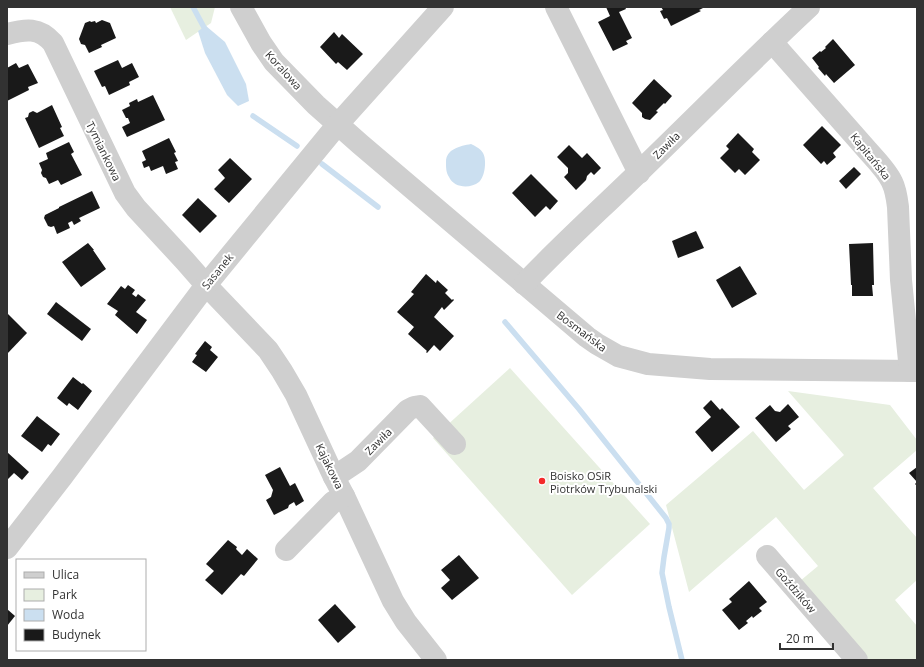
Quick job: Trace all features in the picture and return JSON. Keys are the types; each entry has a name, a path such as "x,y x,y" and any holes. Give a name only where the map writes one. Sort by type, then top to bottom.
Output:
{"street":[{"name":"Koralowa","path":"241,7 261,43 274,62 316,105 338,124"},
{"path":"556,7 639,172"},
{"name":"Zawiła","path":"524,284 808,7"},
{"name":"Sasanek","path":"7,548 206,285 338,124 442,8"},
{"name":"Tymiankowa","path":"7,34 28,30 34,31 47,37 53,43 125,193 136,208 206,285"},
{"name":"Kapitańska","path":"772,42 882,167 892,182 897,196 901,280 913,371"},
{"name":"Bosmańska","path":"338,124 524,284 597,344 618,356 648,364 710,368 913,371"},
{"name":"Kajakowa","path":"206,285 268,350 282,370 296,395 393,601 406,622 436,660"},
{"name":"Zawiła","path":"334,477 358,461 408,410 414,407 420,406 455,444"},
{"path":"286,550 333,502 344,496"},
{"name":"Goździków","path":"767,556 857,660"}],"green space":[{"path":"170,7 215,7 211,23 186,40"},
{"name":"Boisko OSiR Piotrków Trybunalski","path":"510,368 650,524 572,595 433,438"},
{"path":"788,391 890,405 917,440 917,450 873,488 917,538 917,580 895,600 917,626 917,660 869,660 800,581 818,566 776,517 689,592 666,505 753,431 804,490 844,455"}],"water":[{"path":"206,26 225,42 246,84 249,101 238,106 227,95 205,53 198,31"},
{"path":"471,144 479,148 483,153 485,164 483,176 479,182 471,186 458,185 451,181 447,172 446,162 448,154 454,149"}],"building":[{"path":"606,7 625,7 626,9 619,12 632,38 626,41 628,44 613,51 598,22 610,16"},
{"path":"661,7 705,7 699,10 701,11 671,26 667,18 664,19 660,11 663,10"},
{"path":"102,20 110,23 116,38 89,53 85,45 81,44 79,39 85,23 95,21 96,23"},
{"path":"334,32 339,38 342,34 363,54 347,70 338,62 336,64 320,47"},
{"path":"833,39 855,65 834,83 826,74 825,76 812,58 826,48 825,47"},
{"path":"118,60 122,68 132,63 139,77 129,82 130,85 109,95 105,86 102,87 94,71"},
{"path":"16,63 19,68 28,64 38,83 28,87 29,90 7,101 7,68"},
{"path":"654,79 672,96 656,111 658,112 650,120 642,117 642,113 632,103"},
{"path":"153,95 165,120 127,137 122,127 130,123 122,110 130,106 129,103 137,99 138,102"},
{"path":"52,105 62,127 60,128 64,136 39,148 25,118 28,117 29,113 33,111 37,113"},
{"path":"822,126 841,145 833,153 836,157 827,165 824,161 821,164 803,145"},
{"path":"738,133 754,149 752,152 760,160 745,175 739,169 735,173 720,158 729,149 726,146"},
{"path":"169,138 176,152 174,153 178,161 175,162 178,169 166,174 163,166 151,171 149,166 144,168 142,162 146,160 142,151"},
{"path":"69,142 74,152 71,154 82,175 61,185 58,180 49,184 41,173 42,170 39,163 48,159 46,153"},
{"path":"569,145 582,158 587,153 601,168 594,175 591,172 587,176 586,180 576,190 564,177 568,173 568,168 557,157"},
{"path":"230,158 252,179 229,203 214,189 225,178 218,170"},
{"path":"854,167 861,174 846,189 839,181"},
{"path":"531,174 558,201 550,210 546,206 535,217 512,193"},
{"path":"92,191 100,208 79,218 81,221 74,225 72,221 68,223 70,228 57,234 54,226 48,226 44,218 45,215"},
{"path":"198,198 217,216 200,233 182,215"},
{"path":"696,231 704,248 678,258 672,241"},
{"path":"88,243 106,269 81,287 62,262"},
{"path":"873,243 873,296 852,296 849,244"},
{"path":"740,266 757,294 732,308 716,280"},
{"path":"426,274 436,283 437,280 448,290 445,293 452,300 454,300 444,310 442,307 434,317 454,336 440,351 434,345 427,353 427,351 408,334 414,327 397,312 414,294 411,292"},
{"path":"128,285 135,290 132,294 136,297 138,294 146,300 136,312 147,320 137,334 115,315 118,311 107,304 121,286 125,289"},
{"path":"56,302 91,329 82,341 47,314"},
{"path":"7,313 27,333 7,354"},
{"path":"205,341 212,347 210,350 218,357 206,372 192,362 197,355 195,354"},
{"path":"73,377 92,391 78,410 69,403 67,406 57,398"},
{"path":"711,400 720,410 722,408 740,427 712,452 695,432 711,417 703,408"},
{"path":"788,404 799,417 788,426 791,429 776,442 755,418 770,405 775,411 780,412"},
{"path":"37,416 60,434 51,446 48,444 42,452 21,436"},
{"path":"7,452 29,472 22,480 14,473 7,480"},
{"path":"280,467 290,486 295,483 304,501 296,506 294,502 289,505 288,508 274,515 266,500 271,497 273,490 265,475"},
{"path":"917,467 917,482 909,473"},
{"path":"228,540 237,547 236,549 242,555 247,549 258,559 244,576 241,574 222,595 205,580 214,571 206,564"},
{"path":"459,555 479,578 452,600 441,588 450,580 441,570"},
{"path":"749,581 767,602 759,608 762,611 753,618 752,616 746,621 748,623 739,630 722,610 732,602 729,599"},
{"path":"335,604 356,627 338,643 318,620"},
{"path":"7,609 15,616 7,626"}],"waterway":[{"path":"193,7 207,33"},
{"path":"253,116 297,146"},
{"path":"322,164 378,207"},
{"path":"505,322 579,409 666,518 669,528 662,573 682,660"}],"place":[{"name":"Boisko OSiR Piotrków Trybunalski","path":"542,481"}]}
